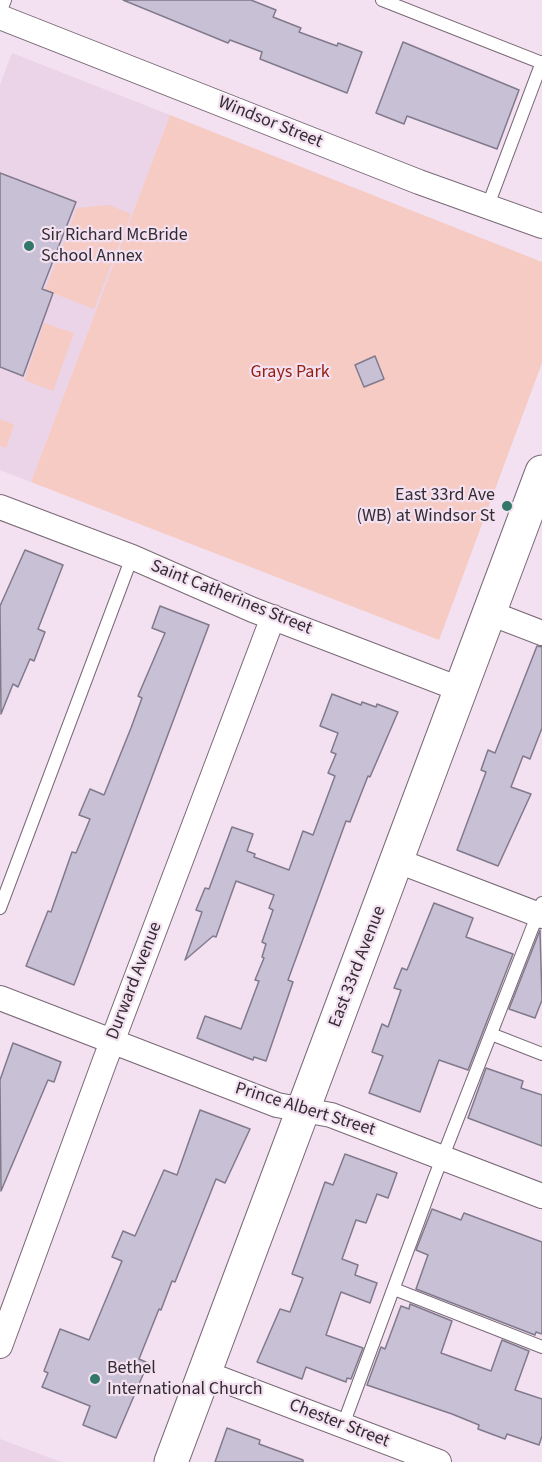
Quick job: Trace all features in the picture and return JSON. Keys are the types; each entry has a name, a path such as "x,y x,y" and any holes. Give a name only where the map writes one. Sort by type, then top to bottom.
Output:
{"street":[{"name":"Windsor Street","path":"0,18 487,208 542,226"},
{"name":"East 33rd Avenue","path":"171,1462 542,472"},
{"name":"Saint Catherines Street","path":"0,507 462,690"},
{"path":"490,613 542,633"},
{"name":"Durward Avenue","path":"0,1346 112,1041 273,617"},
{"path":"398,861 541,911"},
{"name":"Prince Albert Street","path":"0,998 277,1105 331,1115 542,1196"},
{"name":"Chester Street","path":"205,1373 439,1462"}],"lane":[{"path":"0,13 5,0"},
{"path":"382,0 542,62 487,208"},
{"path":"0,908 132,558"},
{"path":"343,1425 442,1158 541,911"},
{"path":"491,1034 542,1054"},
{"path":"394,1289 542,1347"}],"shaded area":[{"path":"12,53 170,115 31,482 0,470 0,85"},
{"path":"0,1439 61,1462 0,1462"}],"green space":[{"name":"Grays Park","path":"170,115 542,262 542,363 439,640 31,482"},
{"path":"109,205 131,214 94,309 45,290 77,208"},
{"path":"44,323 74,333 53,391 24,380"},
{"path":"0,419 14,425 6,448 0,446"}],"building":[{"path":"123,0 251,0 276,10 273,17 301,28 299,32 337,46 338,43 362,52 347,93 260,59 262,52 230,40 228,43"},
{"path":"403,42 519,90 497,149 407,116 404,124 376,113"},
{"name":"Sir Richard McBride School Annex","path":"0,173 76,202 42,289 53,293 23,376 0,367"},
{"path":"375,356 384,379 364,387 355,365"},
{"path":"25,550 63,565 38,629 45,632 34,661 30,659 18,687 13,684 1,714 0,606"},
{"path":"160,606 209,625 74,985 26,966 48,911 51,912 72,852 76,853 90,819 79,815 90,789 104,795 131,728 142,698 138,696 165,633 152,628"},
{"path":"537,646 542,647 542,728 530,759 523,756 511,787 531,794 498,866 457,850 486,772 481,770 488,750 495,753"},
{"path":"332,694 361,705 362,702 376,707 377,704 398,712 370,777 368,776 350,822 346,821 288,980 293,982 266,1061 254,1057 253,1060 197,1038 205,1016 241,1029 259,981 255,980 264,958 262,957 266,944 262,942 273,910 269,908 274,895 236,881 216,937 213,936 185,960 202,912 196,910 205,888 209,889 232,827 253,834 247,851 255,854 254,857 289,870 303,831 313,835 335,776 328,773 336,754 331,752 338,733 320,726"},
{"path":"434,903 473,918 466,937 513,954 468,1070 439,1060 420,1112 369,1093 383,1056 372,1052 382,1024 388,1027 401,990 394,988 402,968 407,970"},
{"path":"540,930 542,1000 535,1018 509,1009"},
{"path":"13,1043 61,1062 54,1082 48,1080 1,1191 0,1080"},
{"path":"486,1068 523,1081 521,1088 542,1095 542,1146 468,1118"},
{"path":"200,1110 250,1129 225,1183 216,1179 175,1282 172,1281 161,1310 159,1309 139,1359 148,1363 116,1438 83,1425 90,1406 42,1387 48,1373 44,1371 60,1329 89,1340 122,1261 112,1257 123,1231 135,1236 164,1170 177,1175"},
{"path":"345,1154 397,1173 388,1198 377,1194 366,1223 356,1220 342,1259 358,1265 355,1275 377,1283 370,1303 341,1292 326,1335 363,1348 351,1379 347,1378 346,1382 306,1367 302,1379 257,1362 280,1309 290,1312 303,1278 292,1274 325,1182 333,1185"},
{"path":"432,1209 461,1220 464,1213 542,1242 542,1334 536,1332 535,1335 416,1289 428,1255 416,1250"},
{"path":"410,1304 452,1321 441,1353 491,1371 502,1340 529,1351 515,1390 542,1399 542,1436 539,1445 507,1434 505,1439 478,1429 479,1425 452,1414 367,1385 381,1347 385,1349 401,1306 409,1309"},
{"path":"227,1428 260,1440 259,1444 303,1460 303,1462 215,1462"}],"place":[{"name":"Sir Richard McBride School Annex","path":"29,246"},
{"name":"East 33rd Ave (WB) at Windsor St","path":"507,506"},
{"name":"Bethel International Church","path":"95,1379"}]}
